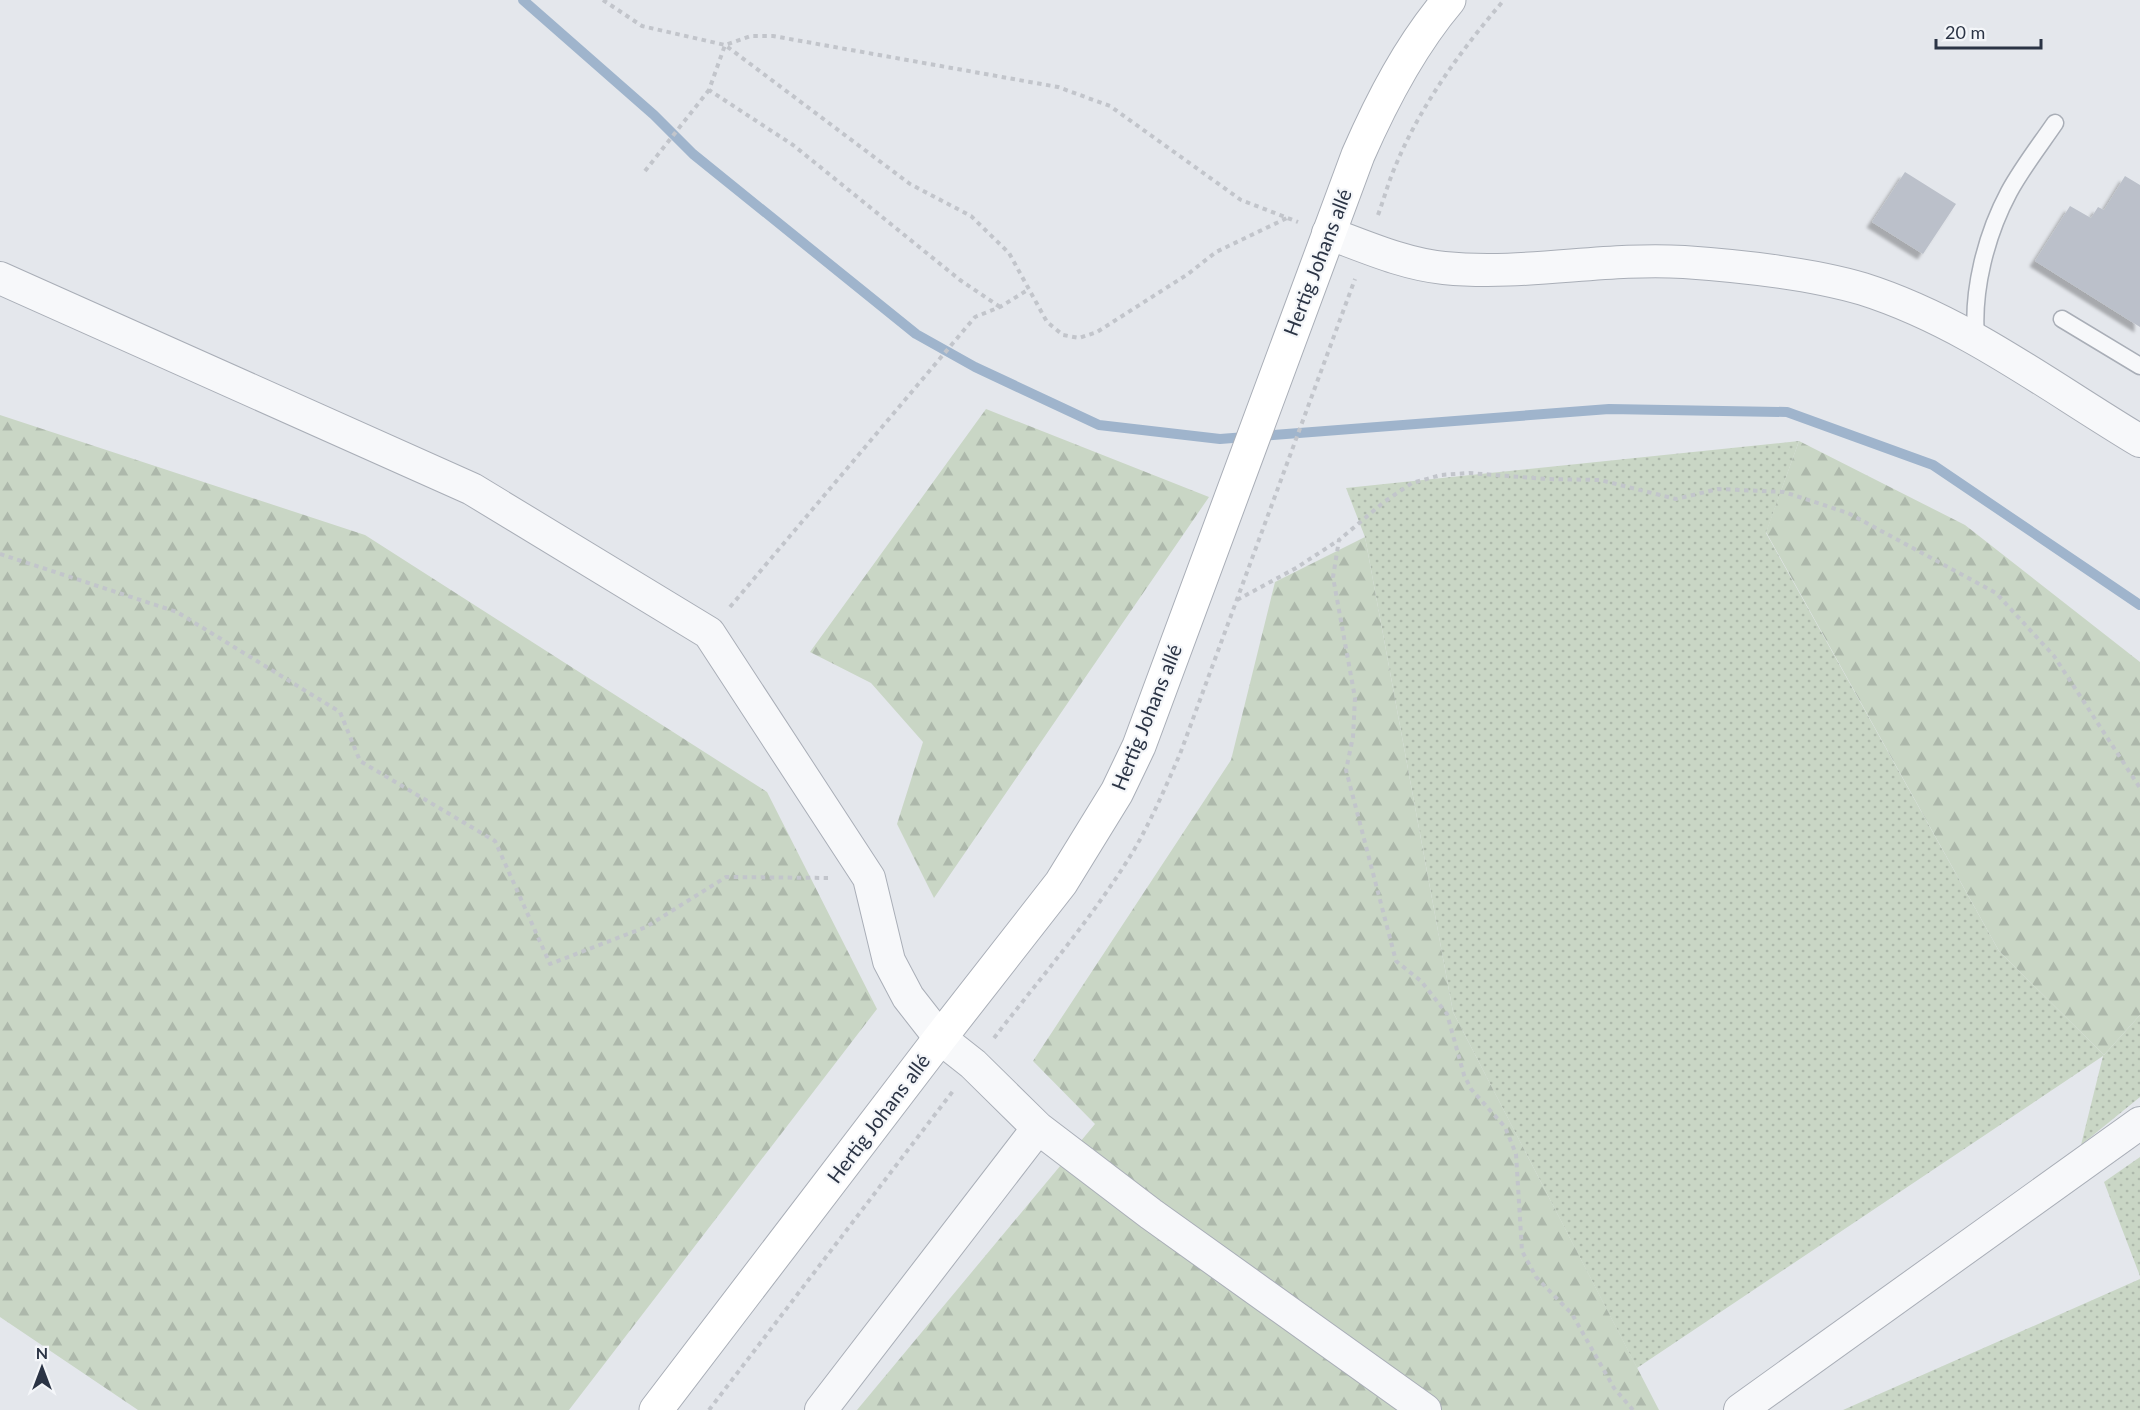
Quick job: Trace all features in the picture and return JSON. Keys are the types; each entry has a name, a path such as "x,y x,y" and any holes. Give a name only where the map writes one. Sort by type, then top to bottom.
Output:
{"street":[{"name":"Hertig Johans allé","path":"656,1410 1061,883 1117,792 1139,746 1328,234 1377,111 1411,53 1449,0"},
{"path":"1328,234 1399,259 1443,268 1488,271 1627,261 1735,266 1808,277 1862,289 1905,304 1976,338 2140,441"},
{"path":"0,278 472,489 709,633 869,878 889,961 908,997 940,1038 973,1064 1038,1128 1151,1215 1425,1410"},
{"path":"1740,1410 2140,1123"},
{"path":"821,1410 1038,1128"}],"lane":[{"path":"1976,338 1974,317 1976,300 1989,239 2009,192 2055,123"},
{"path":"2062,319 2140,366"}],"path":[{"path":"603,0 642,26 725,45 910,184 970,216 1009,253 1047,322 1063,335 1078,338 1097,332 1188,274 1216,252 1287,218"},
{"path":"1267,519 1395,166 1449,70 1504,0"},
{"path":"725,45 752,36 773,36 1058,87 1110,106 1241,200 1328,234"},
{"path":"645,171 709,90 725,45"},
{"path":"709,90 793,145 960,279 1000,307"},
{"path":"709,633 975,317 1000,307 1029,289"},
{"path":"1237,600 1296,568 1339,540 1384,502 1412,483 1441,475 1469,474 1600,480 1676,499 1718,489 1784,492 1848,513 1996,594 2054,656 2140,788"},
{"path":"1339,540 1333,577 1355,698 1353,737 1347,770 1396,961 1420,981 1446,1014 1464,1075 1471,1089 1505,1126 1516,1154 1522,1251 1536,1277 1572,1314 1614,1388 1633,1410"},
{"path":"0,554 177,612 340,712 360,761 495,841 550,964 646,927 726,877 869,878"}],"green space":[{"path":"986,409 1209,497 934,898 897,824 923,742 871,683 810,652"},
{"path":"0,415 365,535 767,792 877,1009 569,1410 138,1410 0,1317"},
{"path":"1799,441 1766,533 1999,951 2104,1055 2140,1015 2140,1097 2081,1145 2103,1056 1637,1368 1453,1012 1365,537 1346,488"},
{"path":"1799,441 1965,525 2140,662 2140,1015 2104,1055 1999,951 1766,532"},
{"path":"1365,537 1453,1012 1659,1410 857,1410 1095,1124 1033,1061 1231,760 1275,582"},
{"path":"2140,1157 2140,1276 2104,1182"},
{"path":"2140,1279 2140,1410 1843,1410"}],"building":[{"path":"1905,172 1956,204 1923,254 1872,222"},
{"path":"2125,176 2140,185 2140,327 2035,261 2070,206 2091,218 2098,207 2104,210"}],"waterway":[{"path":"523,0 654,115 693,154 916,334 975,367 1099,425 1220,439 1609,409 1787,412 1933,465 2140,605"}]}
